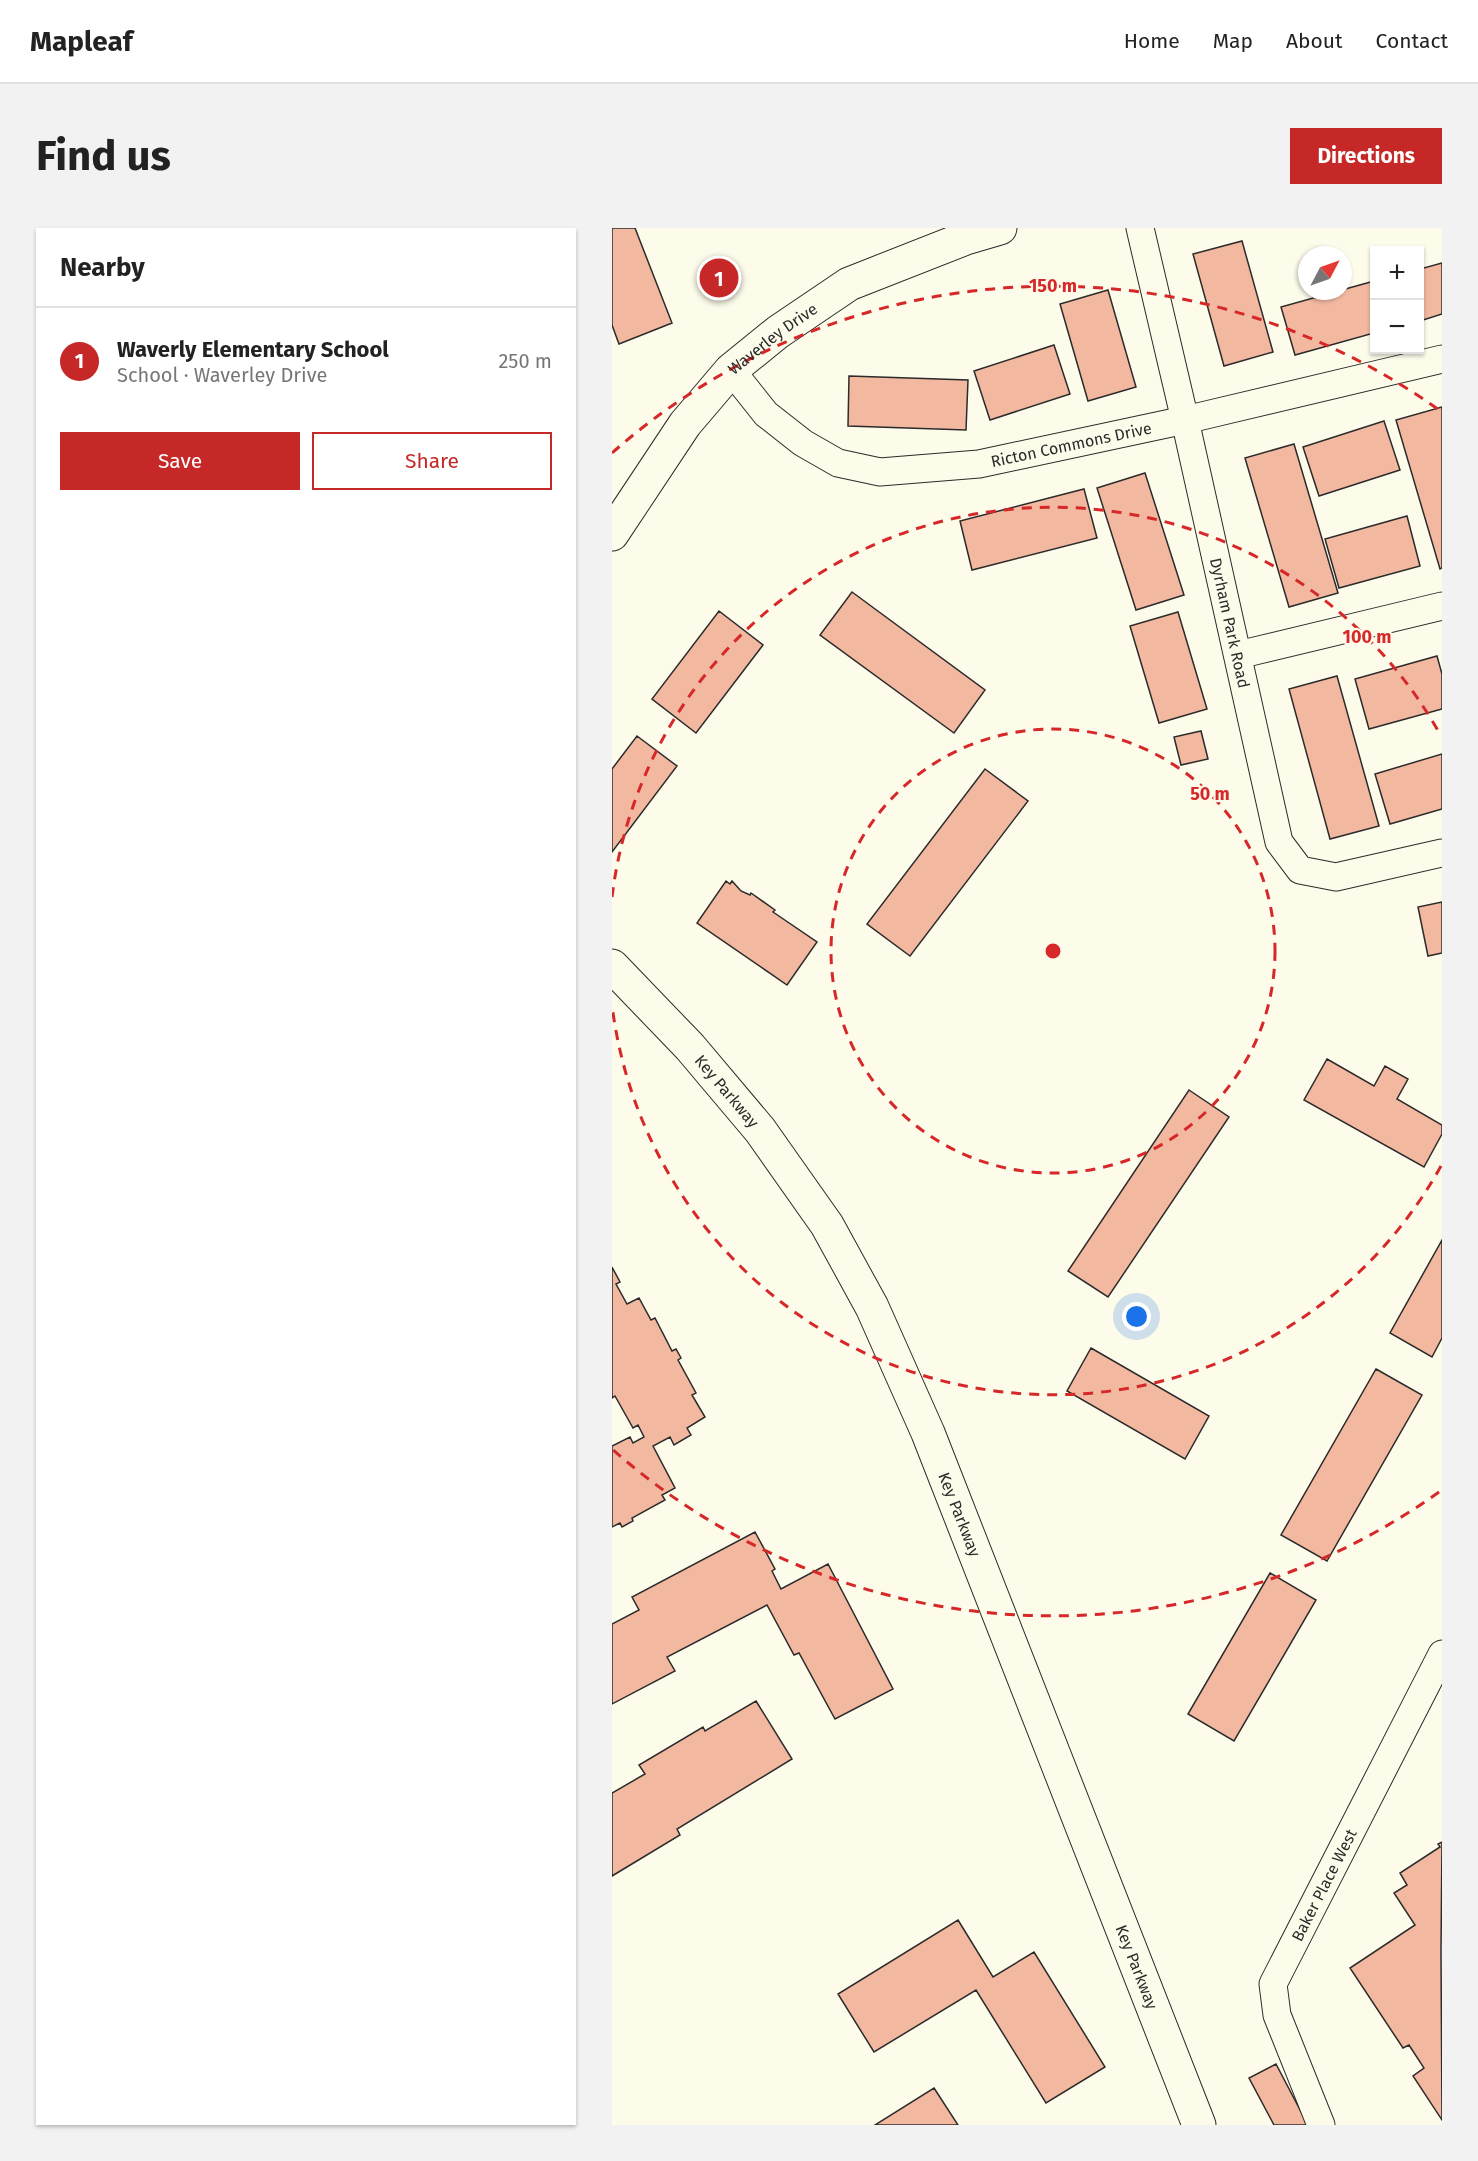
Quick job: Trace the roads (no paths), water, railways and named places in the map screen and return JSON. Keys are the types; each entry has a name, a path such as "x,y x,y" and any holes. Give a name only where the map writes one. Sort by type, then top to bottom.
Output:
{"street":[{"name":"Waverley Drive","path":"612,534 685,424 731,370 778,332 849,284 966,238 1000,228"},
{"name":"Dyrham Park Road","path":"1140,228 1279,842 1300,870 1336,877 1442,853"},
{"name":"Ricton Commons Drive","path":"731,370 766,414 803,443 837,463 880,472 979,464 1185,420 1442,359"},
{"path":"1238,655 1442,606"},
{"name":"Key Parkway","path":"612,966 690,1047 760,1131 826,1225 872,1306 928,1433 1199,2125"},
{"name":"Baker Place West","path":"1321,2125 1277,2015 1273,1984 1442,1654"}],"place":[{"name":"Waverly Elementary School","path":"719,278"}]}
